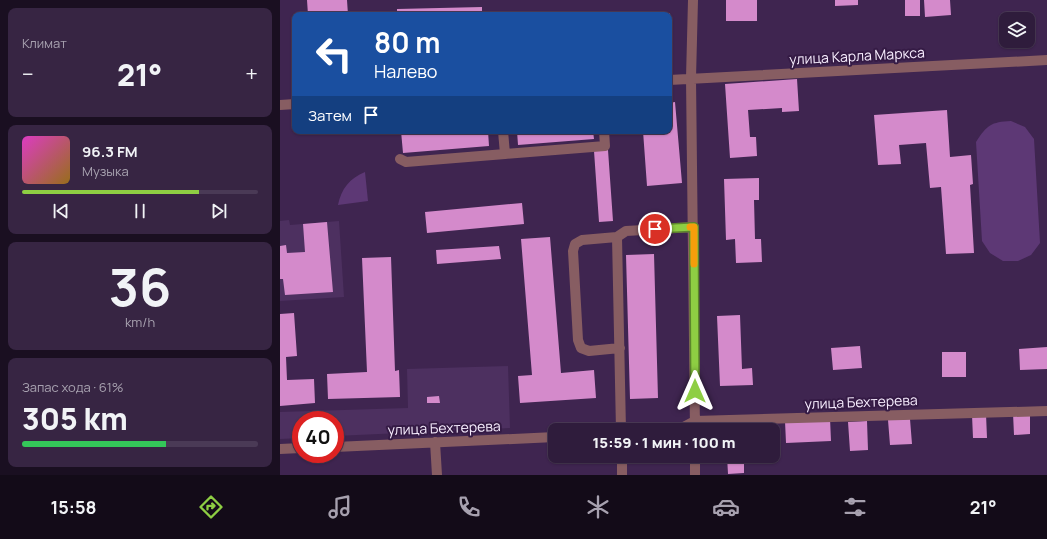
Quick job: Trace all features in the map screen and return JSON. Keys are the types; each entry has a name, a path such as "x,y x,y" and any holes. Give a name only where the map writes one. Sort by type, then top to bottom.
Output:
{"street":[{"path":"692,0 691,78 694,227 695,423"},
{"name":"улица Карла Маркса","path":"672,80 1047,60"},
{"path":"280,105 292,104"},
{"path":"502,134 505,154"},
{"path":"400,159 406,162 605,146 604,134"},
{"path":"620,348 589,351 581,348 578,340 573,251 575,244 582,240 617,237 626,231 694,227"},
{"path":"617,237 621,423"},
{"name":"улица Бехтерева","path":"745,423 1047,411"},
{"name":"улица Бехтерева","path":"344,447 548,437"},
{"path":"435,442 437,475"},
{"path":"280,449 292,448"},
{"path":"622,463 622,475"},
{"path":"695,463 695,475"}],"shaded area":[{"path":"1011,121 1025,127 1034,139 1040,243 1031,255 1018,261 1003,261 990,253 982,241 976,142 983,132 990,126 999,122"},
{"path":"365,172 368,201 338,205 341,194 347,185 355,177"},
{"path":"289,220 290,225 339,221 344,297 280,301 280,221"},
{"path":"508,366 510,428 344,436 344,411 312,411 408,408 407,369"},
{"path":"280,412 292,412 292,438 280,439"}],"building":[{"path":"307,0 347,0 348,12 308,12"},
{"path":"726,0 757,0 757,21 726,21"},
{"path":"835,0 858,0 858,5 835,6"},
{"path":"905,0 920,0 920,16 905,16"},
{"path":"924,0 950,0 951,15 925,17"},
{"path":"482,7 482,12 397,12 397,9"},
{"path":"797,79 799,111 782,112 782,108 748,110 750,137 756,137 757,156 730,158 725,84"},
{"path":"672,102 675,102 682,183 647,186 643,134 672,134"},
{"path":"947,110 950,157 971,155 973,184 970,185 974,253 946,254 941,187 930,188 926,143 899,145 901,164 878,165 874,115"},
{"path":"401,134 488,134 489,146 403,153"},
{"path":"517,134 593,134 594,139 518,145"},
{"path":"608,150 613,221 599,222 594,151"},
{"path":"759,178 759,200 754,200 755,239 761,239 762,262 736,263 735,239 726,240 724,179"},
{"path":"522,203 524,224 427,233 425,212"},
{"path":"327,222 333,292 285,295 283,279 280,279 280,246 286,245 287,253 305,252 303,224"},
{"path":"550,237 561,373 594,370 596,398 520,403 518,376 532,375 521,239"},
{"path":"499,246 501,259 437,264 436,250"},
{"path":"654,254 658,398 630,399 626,255"},
{"path":"391,257 395,371 399,370 400,397 328,399 327,374 367,372 362,258"},
{"path":"294,313 297,356 286,357 287,380 314,379 315,403 280,406 280,314"},
{"path":"740,315 742,369 752,368 753,385 720,386 717,316"},
{"path":"860,346 862,368 833,370 831,348"},
{"path":"1047,347 1047,369 1020,370 1019,349"},
{"path":"942,352 966,352 966,377 942,377"},
{"path":"439,396 440,403 427,403 427,397"},
{"path":"1013,413 1030,413 1030,434 1014,435"},
{"path":"986,414 987,438 973,438 972,415"},
{"path":"830,418 831,441 786,443 785,421"},
{"path":"910,419 912,444 890,445 888,420"},
{"path":"867,421 868,450 850,451 848,422"},
{"path":"727,463 744,463 744,473 728,474"}],"slow traffic":[{"path":"690,227 694,227 694,264"}],"route":[{"path":"655,229 694,227 695,391"}]}
